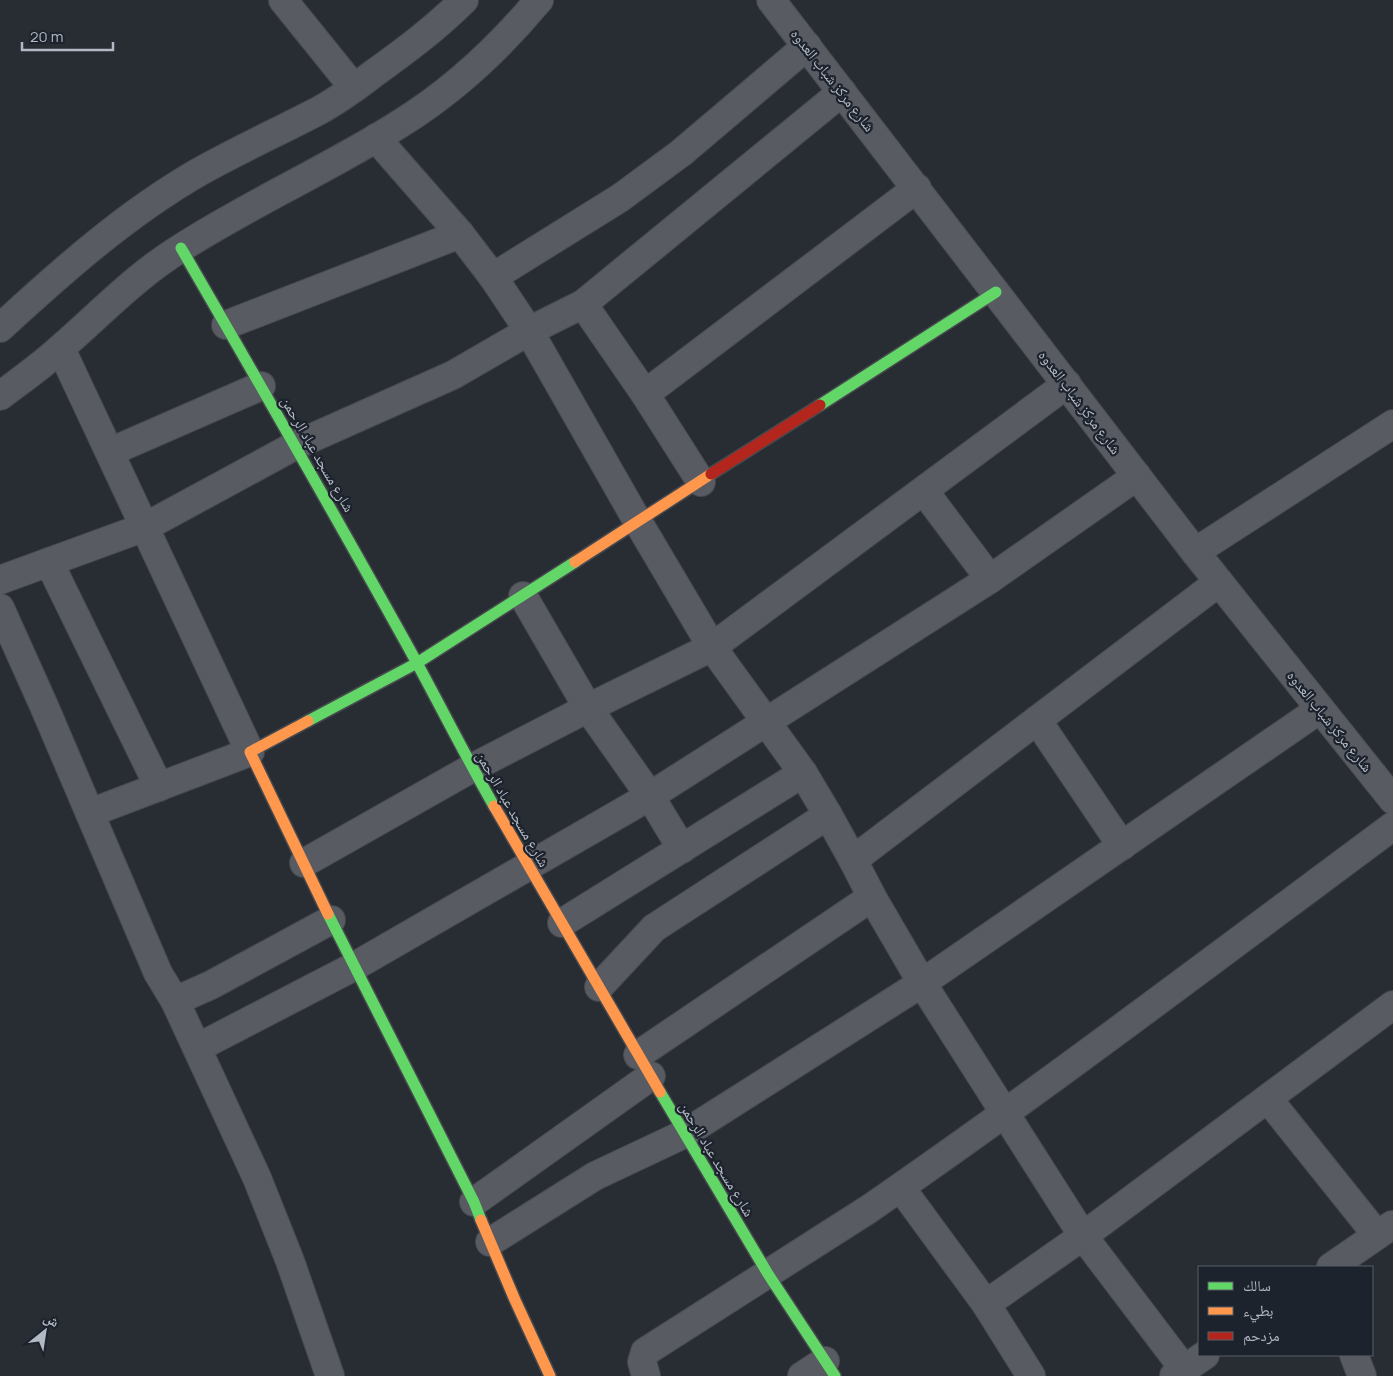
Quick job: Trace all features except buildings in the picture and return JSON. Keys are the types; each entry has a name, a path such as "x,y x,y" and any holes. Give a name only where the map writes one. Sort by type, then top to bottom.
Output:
{"street":[{"path":"283,0 354,88"},
{"path":"0,328 47,284 130,217 165,193 254,142 321,109 354,88 413,46 464,0"},
{"path":"0,396 61,349 144,273 181,248 270,196 376,138 451,87 518,26 539,0"},
{"name":"شارع مركز شباب العدوه","path":"771,0 1195,552 1393,800"},
{"path":"493,277 620,198 681,153 807,46"},
{"path":"0,580 145,527 296,445 453,375 529,331 583,304 842,92"},
{"path":"376,138 460,234 493,277 529,331 638,522 712,646 803,773 922,983 1083,1236 1187,1369"},
{"path":"645,394 917,188"},
{"path":"226,325 460,234"},
{"name":"شارع مسجد عباد الرحمن","path":"181,248 296,445 417,663 472,768 684,1134 768,1274 830,1369"},
{"path":"90,813 250,752 417,663 996,292"},
{"path":"583,304 645,394 701,482"},
{"path":"61,349 330,920 474,1202 550,1376"},
{"path":"304,863 472,768 712,646 1067,384"},
{"path":"110,452 261,386"},
{"path":"1195,552 1393,424"},
{"path":"197,1048 355,966 650,796 990,579 1136,476"},
{"path":"924,490 990,579"},
{"path":"49,562 159,787"},
{"path":"853,860 1219,582"},
{"path":"523,596 588,708 650,796 682,849"},
{"path":"0,608 158,973 175,1001 234,1127 268,1206 290,1261 330,1376"},
{"path":"490,1242 595,1176 684,1134 922,983 1320,709"},
{"path":"1037,720 1122,846"},
{"path":"562,923 803,773"},
{"path":"599,987 654,928 828,815"},
{"path":"646,1376 642,1362 646,1352 901,1188 1006,1113 1393,826"},
{"path":"474,1202 644,1065 872,897"},
{"path":"175,1001 211,985 330,920"},
{"path":"986,1304 1083,1236 1393,1005"},
{"path":"1268,1099 1385,1230 1332,1266"},
{"path":"901,1188 986,1304 1031,1376"},
{"path":"1354,1356 1362,1376"},
{"path":"802,1376 830,1369"}],"traffic: fast":[{"path":"181,248 378,593 494,806"},
{"path":"820,405 996,292"},
{"path":"308,721 417,663 575,562"},
{"path":"328,914 474,1202 481,1220"},
{"path":"660,1092 768,1274 835,1376"}],"traffic: slow":[{"path":"575,562 711,474"},
{"path":"308,721 250,752 328,914"},
{"path":"494,806 660,1092"},
{"path":"481,1220 550,1376"}],"traffic: jam":[{"path":"711,474 820,405"}]}
